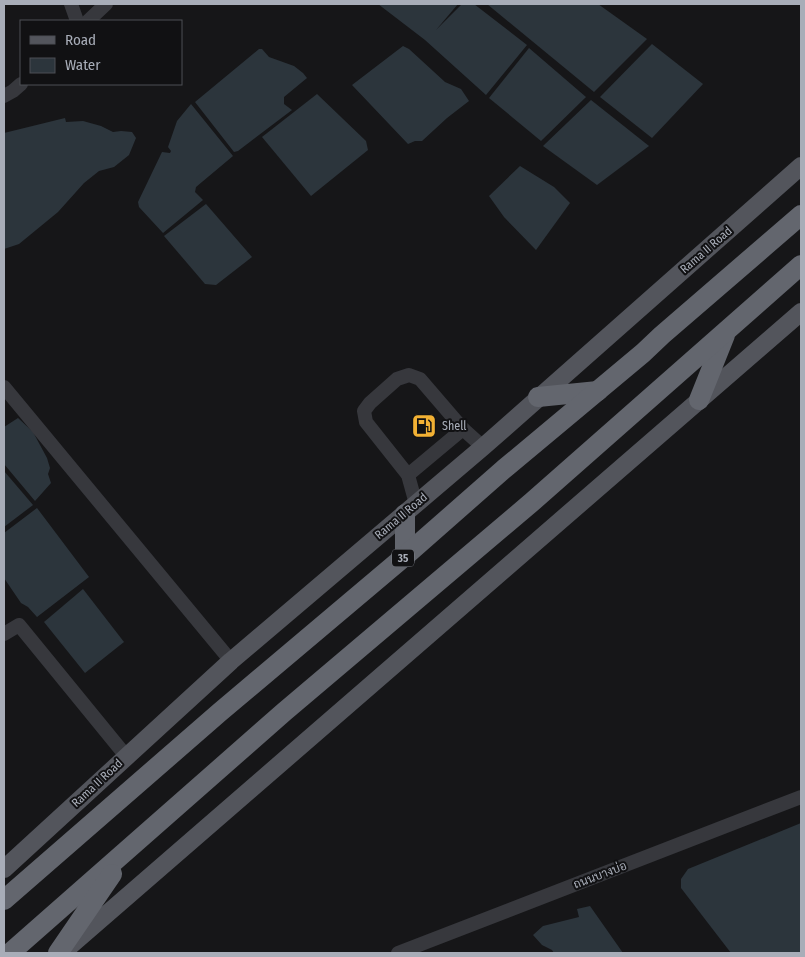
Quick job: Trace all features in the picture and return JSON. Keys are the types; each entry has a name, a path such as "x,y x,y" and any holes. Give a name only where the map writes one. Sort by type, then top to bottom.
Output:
{"highway":[{"name":"35","path":"4,900 220,712 405,556 504,469 643,353 801,215"},
{"path":"10,953 284,712 532,502 801,266"},
{"path":"699,400 727,330"},
{"path":"538,398 598,391"},
{"path":"405,556 410,509"},
{"path":"58,953 76,924 130,848"}],"main road":[{"name":"Rama II Road","path":"4,869 231,661 483,447 801,166"},
{"path":"62,953 801,312"}],"street":[{"path":"71,4 77,20"},
{"path":"89,20 106,4"},
{"path":"4,96 20,85"},
{"path":"410,509 408,474 366,422 364,411 370,403 398,379 409,375 420,379 463,429 483,447"},
{"path":"4,387 231,661"},
{"path":"408,474 463,429"},
{"path":"4,634 19,624 126,756"},
{"name":"ถนนบางบ่อ","path":"398,953 801,796"}],"water":[{"path":"378,4 458,4 436,30 462,4 474,4 527,45 486,95 425,40"},
{"path":"487,4 598,4 647,39 594,92"},
{"path":"652,44 703,84 652,138 600,97"},
{"path":"403,46 409,49 445,82 461,89 469,101 422,141 408,144 352,85"},
{"path":"529,48 586,97 541,141 489,98"},
{"path":"259,49 262,49 269,57 294,66 307,78 284,97 284,104 292,110 238,151 234,152 195,102"},
{"path":"317,94 366,141 368,150 311,196 262,137"},
{"path":"591,100 649,146 597,185 543,146"},
{"path":"191,104 233,156 196,187 195,192 203,200 163,233 139,207 138,202 162,152 170,153 171,151 168,147 177,121"},
{"path":"65,118 66,122 83,121 101,126 113,132 132,132 136,138 129,155 114,167 99,171 84,183 58,212 19,244 4,249 4,133"},
{"path":"520,166 554,187 570,203 536,250 504,217 489,196"},
{"path":"206,204 252,257 216,285 205,284 164,236"},
{"path":"18,418 33,432 47,458 50,468 48,474 51,483 35,501 4,464 4,427"},
{"path":"4,471 33,505 4,527"},
{"path":"37,508 89,577 37,617 28,607 21,603 4,578 4,533"},
{"path":"83,589 124,642 85,673 44,622"},
{"path":"801,823 801,953 731,953 681,888 681,879 688,869"},
{"path":"590,906 623,953 554,953 542,945 533,935 543,926 579,917 577,909"}],"place":[{"name":"Shell","path":"424,426"}]}
